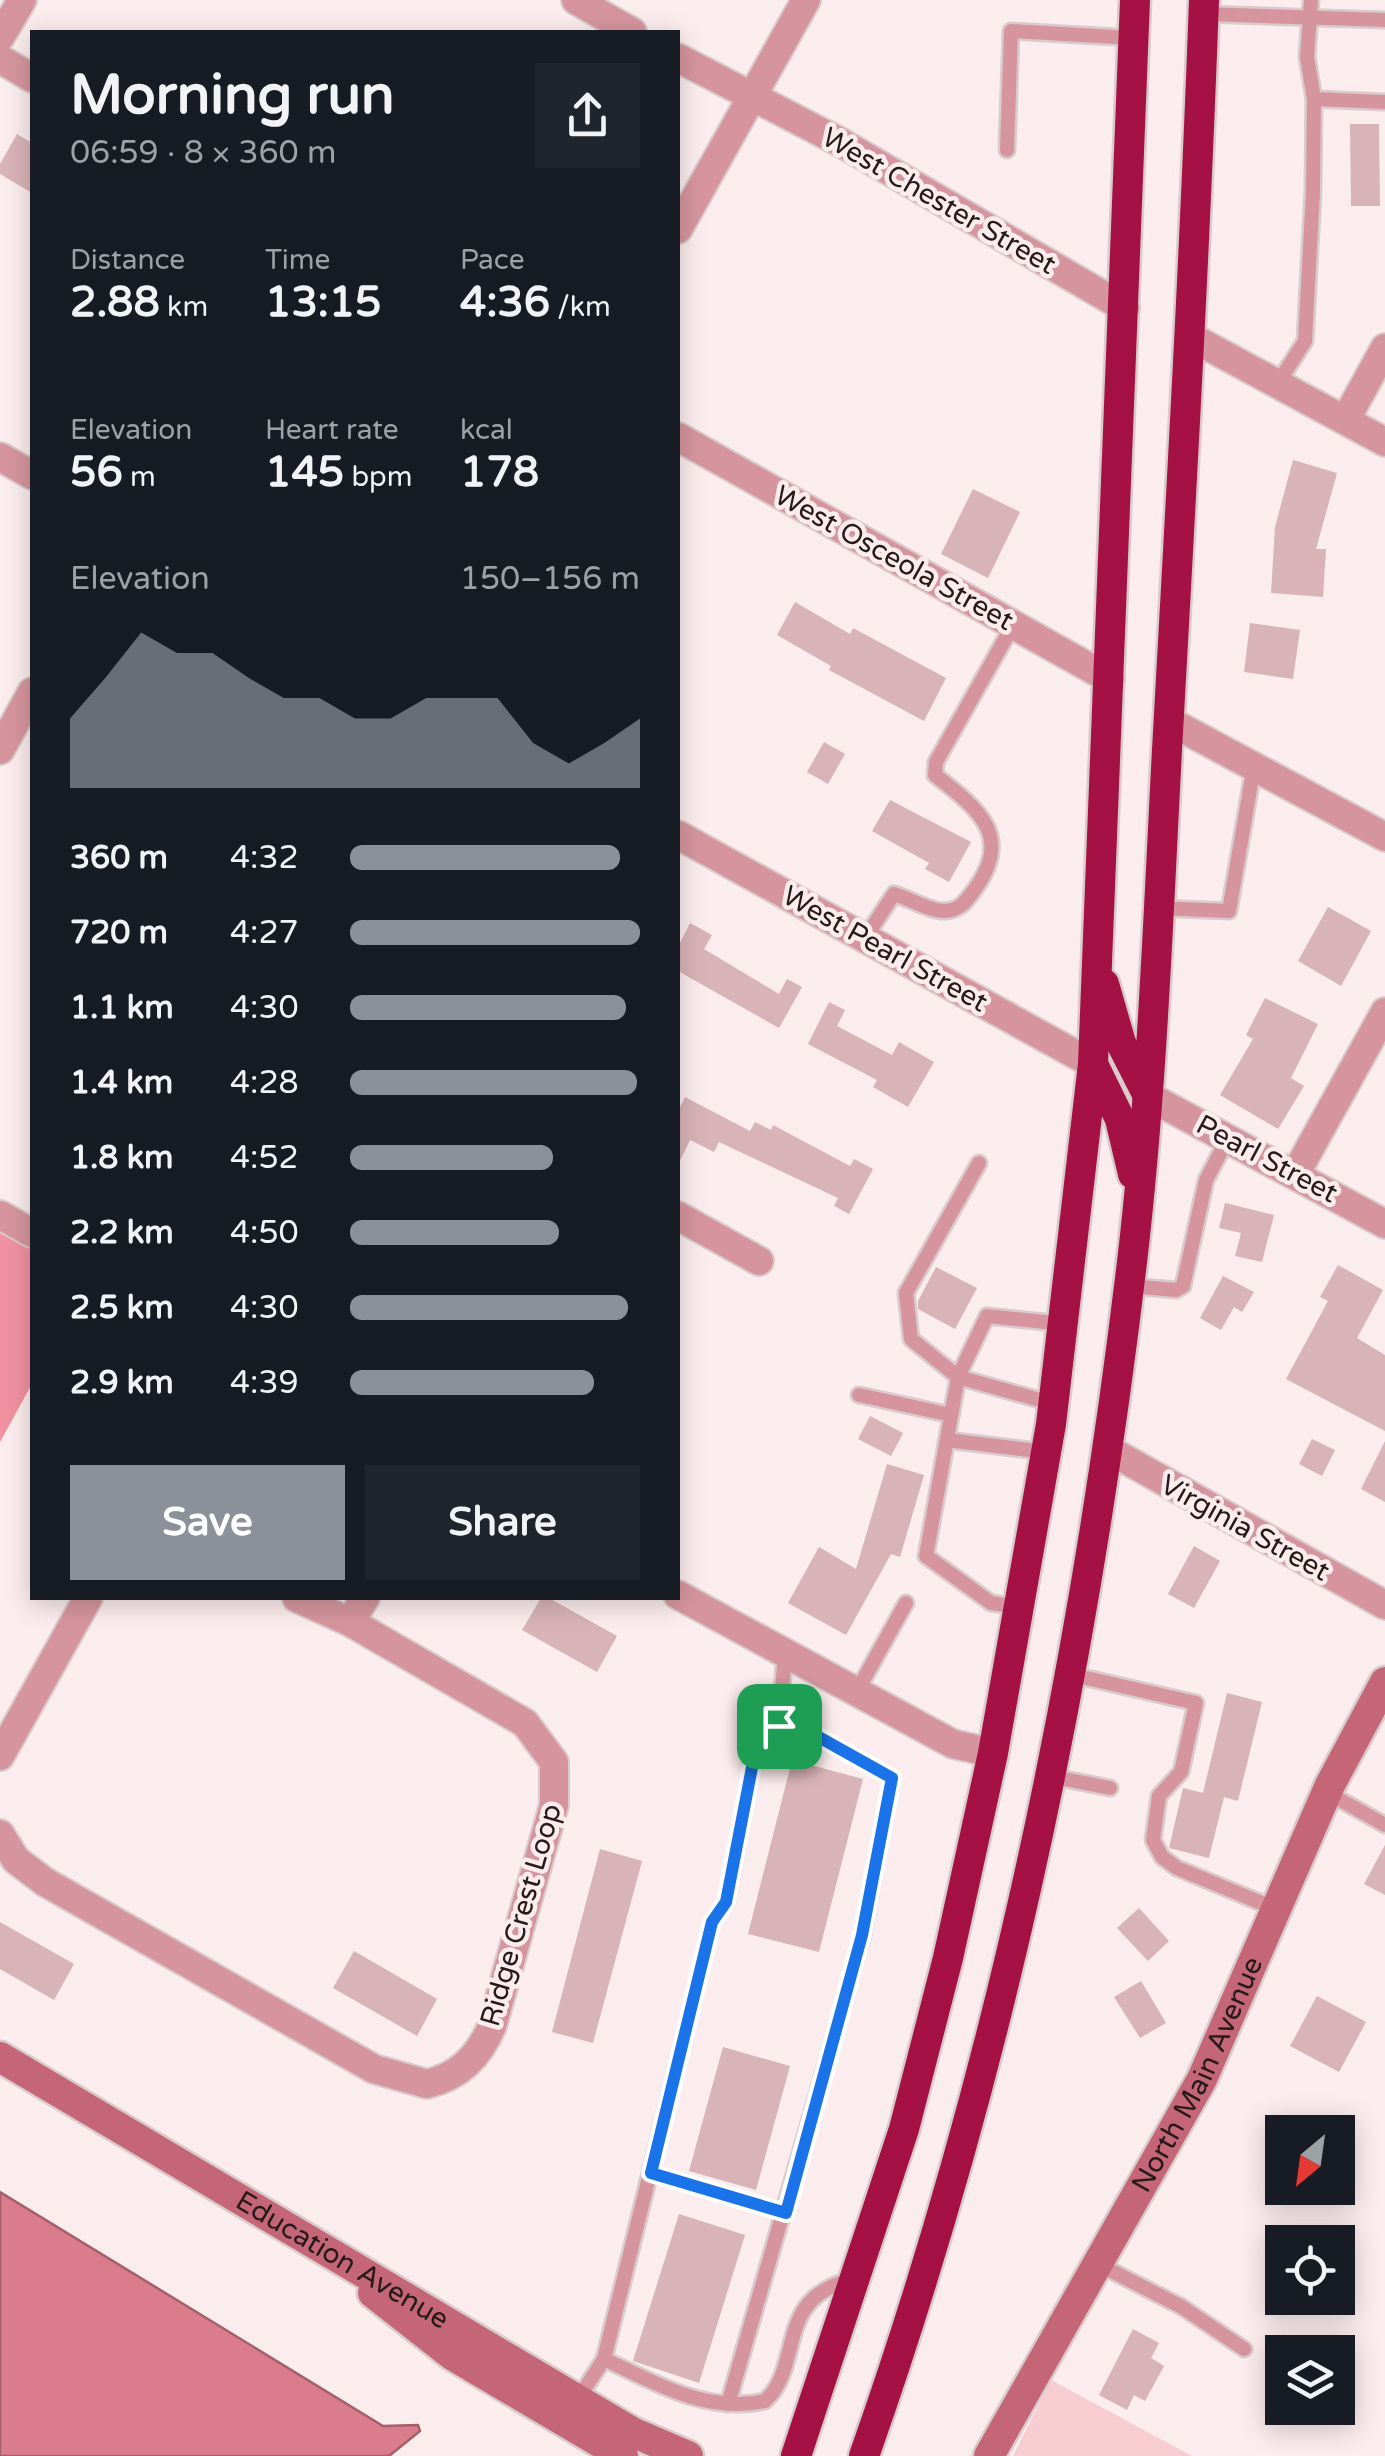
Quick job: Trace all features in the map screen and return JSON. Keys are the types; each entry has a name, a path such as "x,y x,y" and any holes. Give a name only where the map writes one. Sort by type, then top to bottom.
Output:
{"highway":[{"path":"796,2456 904,2129 993,1754 1054,1404 1093,1064 1135,0"},
{"path":"864,2456 909,2328 961,2145 1049,1776 1107,1450 1148,1096 1190,336 1203,7"},
{"path":"1098,962 1121,1042 1148,1096"},
{"path":"1093,1064 1120,1119 1139,1196"}],"street":[{"path":"0,37 22,0"},
{"path":"576,0 628,30"},
{"path":"680,225 806,0"},
{"path":"0,59 30,77"},
{"name":"West Chester Street","path":"680,59 840,142 1125,308"},
{"path":"1190,336 1385,442"},
{"path":"1346,419 1385,348"},
{"name":"West Osceola Street","path":"680,438 1110,679"},
{"path":"0,456 30,474"},
{"path":"0,750 30,696"},
{"path":"1168,721 1385,837"},
{"name":"West Pearl Street","path":"680,836 1093,1064"},
{"path":"1296,1173 1385,1012"},
{"name":"Pearl Street","path":"1148,1096 1385,1224"},
{"path":"0,1215 30,1233"},
{"path":"680,1217 759,1261"},
{"name":"Virginia Street","path":"1107,1450 1385,1605"},
{"path":"680,1597 953,1744 993,1754"},
{"path":"0,1756 87,1600"},
{"name":"Ridge Crest Loop","path":"0,1834 16,1860 44,1882 374,2069 408,2082 427,2084 444,2080 463,2068 484,2046 492,2026 554,1805 554,1762 524,1722 350,1622 301,1600"},
{"path":"350,1622 364,1600"},
{"name":"North Main Avenue","path":"989,2456 1202,2079 1328,1792 1385,1682"},
{"name":"Education Avenue","path":"0,2057 337,2260 452,2355 570,2410"},
{"path":"570,2410 623,2456"},
{"path":"570,2410 688,2456"}],"lane":[{"path":"1278,383 1305,340 1314,100 1307,58 1311,0"},
{"path":"1203,7 1310,19 1385,20"},
{"path":"1007,150 1010,30 1134,38"},
{"path":"1314,100 1385,102"},
{"path":"865,938 894,894 942,912 963,906 981,881 994,850 987,823 935,775 936,762 1013,625"},
{"path":"1158,908 1229,911 1254,766"},
{"path":"1128,1286 1176,1290 1182,1286 1206,1180 1228,1137"},
{"path":"979,1163 906,1294 911,1339 958,1377 1054,1404"},
{"path":"1020,1607 992,1603 926,1556 958,1377 987,1316 1064,1324"},
{"path":"859,1395 951,1415"},
{"path":"947,1440 1046,1452"},
{"path":"856,1693 906,1603"},
{"path":"779,1726 784,1654"},
{"path":"1068,1674 1196,1703 1182,1772 1159,1796 1153,1840 1162,1857 1177,1868 1278,1910"},
{"path":"570,2410 604,2358 712,1922 726,1902 760,1726 799,1726 892,1778 862,1935 786,2213 728,2404"},
{"path":"1049,1776 1110,1788"},
{"path":"1328,1792 1385,1826"},
{"path":"651,2173 786,2213"},
{"path":"1098,2264 1182,2307 1244,2349"},
{"path":"604,2358 670,2390 728,2404 758,2402 771,2395 798,2317 827,2289 854,2279"}],"shaded area":[{"path":"0,1230 30,1247 30,1388 0,1442"},
{"path":"0,2192 383,2426 418,2425 420,2431 389,2456 0,2456"},
{"path":"1051,2380 1192,2456 1013,2456"}],"building":[{"path":"1350,124 1379,124 1380,206 1351,206"},
{"path":"17,134 30,142 30,192 0,174 0,164"},
{"path":"1293,460 1337,473 1316,549 1326,549 1323,597 1271,593 1275,527"},
{"path":"973,489 1020,512 988,578 941,554"},
{"path":"795,602 850,634 853,628 946,678 924,721 829,670 831,666 777,635"},
{"path":"1250,623 1300,630 1293,679 1244,672"},
{"path":"824,742 845,754 828,784 807,772"},
{"path":"890,800 971,842 949,882 925,869 929,863 872,831"},
{"path":"1328,907 1371,931 1341,986 1298,961"},
{"path":"690,923 712,935 704,949 779,994 787,979 802,987 779,1028 680,972 680,943"},
{"path":"1265,998 1318,1024 1291,1078 1304,1086 1278,1129 1220,1095 1253,1039 1246,1035"},
{"path":"829,1002 845,1010 837,1026 892,1055 899,1042 934,1062 908,1107 873,1087 877,1080 808,1044"},
{"path":"685,1097 750,1131 755,1122 771,1130 773,1125 850,1166 854,1159 873,1169 849,1214 834,1206 838,1198 719,1142 714,1152 690,1140 680,1161 680,1107"},
{"path":"1225,1203 1274,1215 1262,1262 1235,1256 1241,1233 1219,1228"},
{"path":"1338,1265 1383,1290 1357,1338 1385,1355 1385,1431 1286,1379 1328,1301 1320,1297"},
{"path":"936,1267 977,1288 955,1329 918,1309 918,1301"},
{"path":"1223,1276 1254,1292 1242,1312 1234,1307 1221,1330 1200,1318"},
{"path":"870,1416 903,1433 891,1456 858,1439"},
{"path":"1312,1439 1335,1450 1322,1476 1299,1464"},
{"path":"1385,1441 1385,1502 1361,1489"},
{"path":"887,1464 924,1475 900,1557 891,1554 846,1635 788,1603 819,1547 856,1569"},
{"path":"1194,1546 1220,1561 1194,1608 1168,1594"},
{"path":"540,1600 553,1600 617,1636 597,1672 522,1630"},
{"path":"1227,1693 1262,1702 1238,1801 1224,1797 1209,1858 1169,1848 1183,1788 1203,1793"},
{"path":"792,1760 863,1779 819,1952 748,1934"},
{"path":"1385,1845 1385,1895 1364,1884"},
{"path":"600,1849 642,1861 593,2043 552,2032"},
{"path":"1139,1908 1169,1941 1148,1961 1117,1928"},
{"path":"0,1922 74,1964 54,2000 0,1969"},
{"path":"354,1951 437,1999 417,2036 333,1988"},
{"path":"1141,1981 1166,2023 1140,2038 1114,1997"},
{"path":"1317,1996 1366,2022 1339,2072 1290,2046"},
{"path":"723,2047 790,2066 756,2190 689,2171"},
{"path":"679,2214 745,2235 699,2383 633,2361"},
{"path":"1133,2329 1159,2343 1151,2358 1164,2366 1145,2401 1134,2395 1127,2410 1099,2395"}],"route":[{"path":"760,1726 779,1726 799,1726 892,1778 862,1935 786,2213 651,2173 712,1922 726,1902 760,1726"}]}
